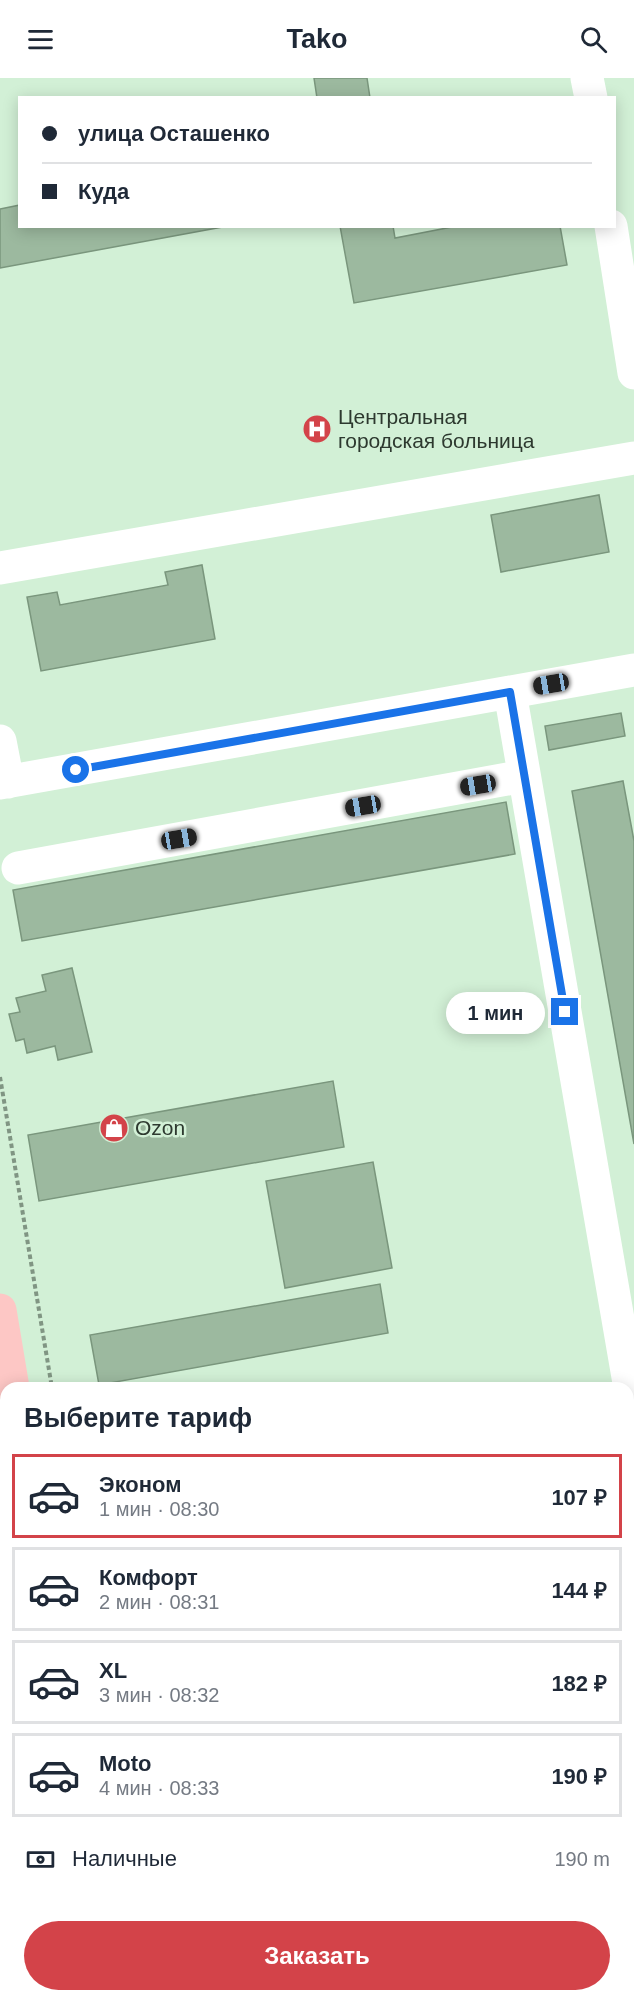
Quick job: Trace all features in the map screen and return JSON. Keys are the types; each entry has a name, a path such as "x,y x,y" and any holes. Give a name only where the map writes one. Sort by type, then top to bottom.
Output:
{"main road":[{"path":"0,1310 12,1382"}],"street":[{"path":"587,78 591,96"},
{"path":"611,228 634,374"},
{"path":"0,568 634,458"},
{"path":"0,741 4,782 634,670"},
{"path":"510,692 629,1382"},
{"path":"18,868 524,776"}],"path":[{"path":"0,1077 51,1382"}],"building":[{"path":"314,78 367,78 370,96 317,96"},
{"path":"18,205 18,228 217,228 0,268 0,209"},
{"path":"340,228 393,228 395,238 447,228 560,228 567,265 354,303"},
{"path":"599,495 609,552 501,572 491,515"},
{"path":"202,565 215,639 41,671 27,597 57,592 60,605 168,585 165,572"},
{"path":"621,713 625,736 549,750 545,726"},
{"path":"623,781 634,841 634,1144 572,791"},
{"path":"506,802 515,854 22,941 13,890"},
{"path":"72,968 92,1052 58,1060 55,1046 27,1053 24,1039 16,1041 9,1014 20,1012 16,998 46,991 42,975"},
{"path":"333,1081 344,1147 39,1201 28,1135"},
{"path":"373,1162 392,1268 285,1288 266,1181"},
{"path":"380,1284 388,1333 116,1382 98,1382 90,1335"}],"place":[{"name":"Центральная городская больница","path":"317,429"},
{"name":"Ozon","path":"114,1128"}],"route":[{"path":"76,770 510,692 565,1012"}]}
